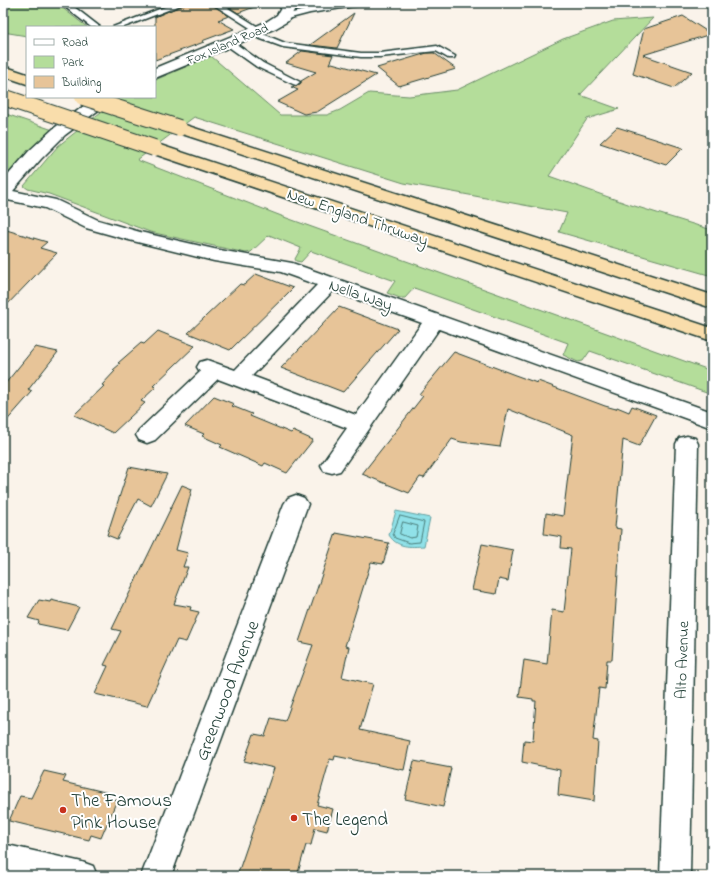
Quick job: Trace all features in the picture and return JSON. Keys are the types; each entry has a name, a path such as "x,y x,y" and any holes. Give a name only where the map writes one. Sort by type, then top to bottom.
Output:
{"highway":[{"path":"3,71 26,79"},
{"name":"New England Thruway","path":"3,97 712,335"},
{"name":"New England Thruway","path":"86,98 712,302"}],"street":[{"name":"Fox Island Road","path":"156,73 230,43 283,18 291,3"},
{"path":"3,193 35,155 59,132 105,98"},
{"name":"Nella Way","path":"3,193 50,204 92,224 135,236 214,255 285,267 712,420"},
{"path":"238,379 330,283"},
{"path":"332,465 435,320"},
{"path":"147,435 211,368 360,425"},
{"name":"Alto Avenue","path":"675,876 687,444"},
{"name":"Greenwood Avenue","path":"156,876 296,504"},
{"path":"3,858 82,876"}],"lane":[{"path":"64,3 95,26"},
{"path":"120,26 182,3"},
{"path":"215,3 256,31 283,45 380,55 437,48 451,56"},
{"path":"283,18 310,11 361,3"},
{"path":"230,43 260,65 296,82"}],"green space":[{"path":"56,3 86,26 26,26 26,36 3,32 3,4"},
{"path":"653,18 580,95 619,109 587,119 549,176 628,204 712,230 712,276 559,232 567,213 404,183 194,117 137,160 284,217 712,371 712,394 590,351 583,361 578,362 563,355 568,343 414,288 405,298 400,298 387,293 395,281 311,251 301,262 296,261 295,259 301,248 269,235 251,252 246,253 150,232 49,194 28,189 24,186 58,146 119,98 156,98 156,80 211,56 280,115 327,115 340,110 369,93 409,96 457,90 563,39 613,21"},
{"path":"3,113 59,132 3,187"}],"water":[{"path":"396,511 430,518 424,546 404,546 392,539 389,535"}],"building":[{"path":"187,3 210,3 229,16 218,20 234,29 156,60 155,17"},
{"path":"223,3 256,3 257,6 238,13"},
{"path":"354,13 337,48 310,45"},
{"path":"683,16 711,34 643,55 692,72 674,88 633,74 644,29"},
{"path":"302,51 333,55 329,64 332,63 376,75 317,112 304,114 277,102 298,90 291,87 297,86 301,83 301,81 316,72 286,63"},
{"path":"427,53 434,53 456,69 399,86 377,68"},
{"path":"617,127 683,148 666,165 600,143"},
{"path":"3,229 47,242 40,248 57,253 3,309"},
{"path":"256,274 293,288 230,350 188,333 240,284 244,285"},
{"path":"339,307 398,329 343,392 281,368"},
{"path":"158,331 195,346 153,386 156,387 141,401 145,403 113,433 74,415 104,386 102,385 115,371 113,370 120,364 118,363 141,343 144,344"},
{"path":"35,347 58,352 28,390 32,392 3,425 3,383 5,384"},
{"path":"454,352 537,383 538,381 605,406 616,409 617,407 629,412 632,406 656,415 639,446 623,440 615,528 621,529 612,660 607,660 605,689 599,688 593,740 598,741 594,801 558,795 560,770 522,762 524,740 533,741 536,701 533,701 533,699 519,697 524,660 547,664 552,610 564,612 571,549 561,548 562,537 544,534 546,513 563,516 573,435 508,409 500,447 461,442 452,439 424,478 420,477 409,493 362,474 423,396 419,394"},
{"path":"214,396 234,404 232,406 252,414 250,416 291,433 293,431 313,440 287,473 265,463 263,466 220,447 222,445 202,436 204,434 185,426"},
{"path":"129,467 167,474 151,506 138,499 117,539 107,535"},
{"path":"182,485 192,489 176,550 188,553 183,567 188,567 174,604 191,607 190,610 199,612 186,642 177,640 147,706 95,694 108,666 104,665 121,631 112,629"},
{"path":"336,533 389,543 383,564 371,562 345,646 349,647 342,677 373,684 360,730 410,741 404,770 335,756 334,760 330,759 317,805 333,809 327,831 315,828 311,845 306,845 297,876 237,876 274,768 244,761 254,734 265,736 271,718 285,721 313,645 299,642"},
{"path":"482,544 513,550 508,581 499,579 496,594 472,590"},
{"path":"39,600 50,602 51,600 79,607 67,630 38,624 39,621 28,618"},
{"path":"414,761 451,768 443,807 405,799"},
{"name":"The Famous Pink House","path":"44,771 66,776 63,782 109,793 107,798 117,800 101,838 91,835 89,840 9,821 20,796 31,798"}],"place":[{"name":"The Famous Pink House","path":"63,810"},
{"name":"The Legend","path":"294,818"}]}
